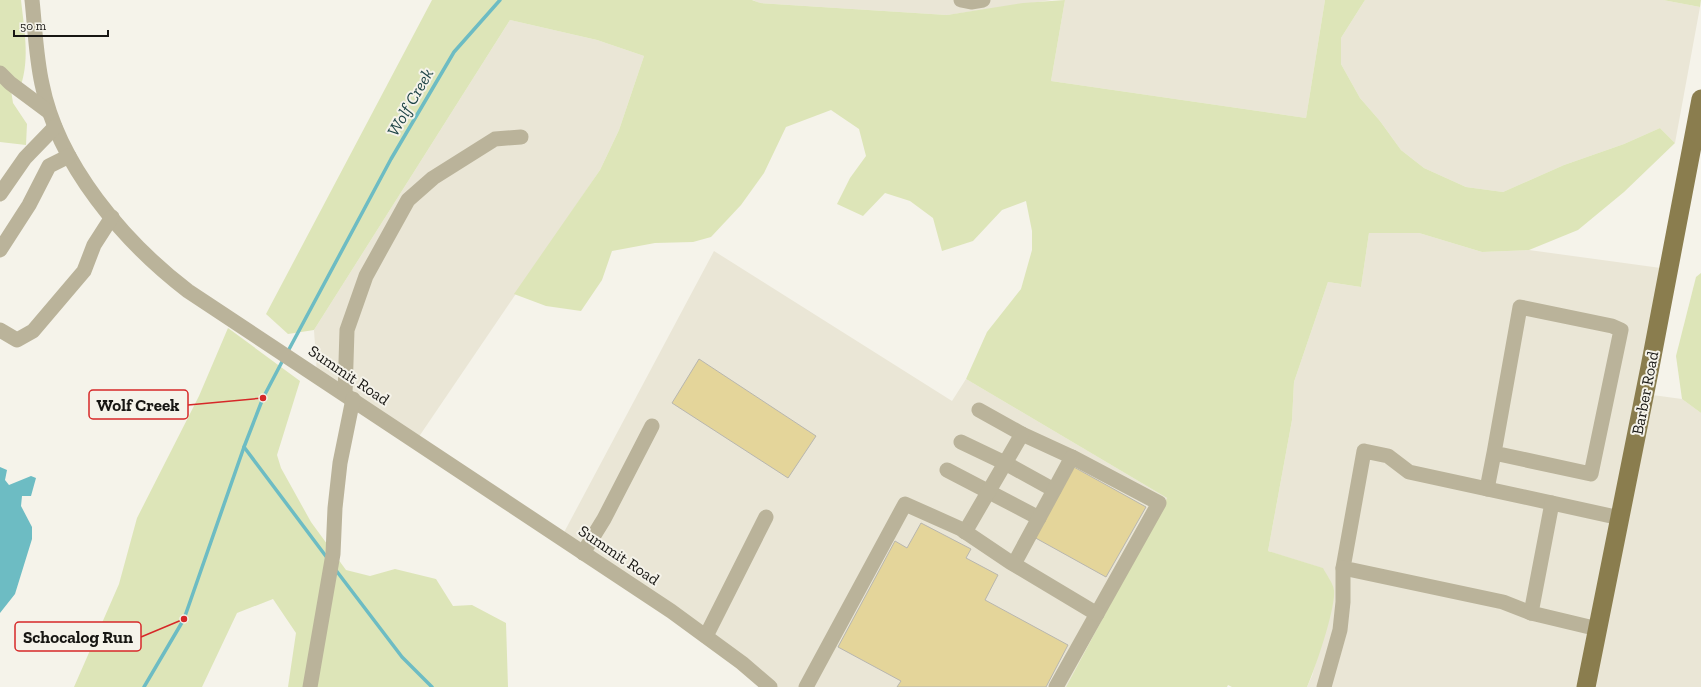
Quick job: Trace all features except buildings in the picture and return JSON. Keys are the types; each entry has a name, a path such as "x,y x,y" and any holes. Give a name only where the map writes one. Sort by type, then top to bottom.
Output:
{"main road":[{"name":"Barber Road","path":"1586,687 1701,99"}],"street":[{"name":"Summit Road","path":"32,0 42,85 49,112 69,156 88,186 112,217 166,274 188,291 310,370 671,611 742,663 770,687"},
{"path":"960,0 971,2 983,0"},
{"path":"0,74 49,112"},
{"path":"0,194 25,158 55,127"},
{"path":"310,687 333,554 335,508 349,396 347,330 366,276 408,200 433,178 489,142 495,139 521,137"},
{"path":"0,250 29,205 49,166 69,156"},
{"path":"0,330 17,340 33,331 84,271 94,245 112,217"},
{"path":"1487,489 1520,308 1612,326 1621,330 1591,474 1494,453"},
{"path":"980,410 1022,434 1072,457 1159,503 1056,687"},
{"path":"584,553 604,519 652,426"},
{"path":"965,532 1022,434"},
{"path":"961,442 1005,463 1054,490"},
{"path":"1324,687 1340,630 1343,602 1343,568 1364,451 1388,456 1409,472 1620,518"},
{"path":"1014,564 1072,457"},
{"path":"947,470 1039,518"},
{"path":"1531,613 1552,503"},
{"path":"806,687 905,504 965,532 1014,564 1097,614"},
{"path":"706,636 766,516"},
{"path":"1343,568 1503,602 1531,613 1598,629"}],"shaded area":[{"path":"753,0 1052,0 947,15 759,3"},
{"path":"1065,0 1325,0 1306,118 1051,81"},
{"path":"1365,0 1663,0 1700,7 1675,143 1660,128 1624,144 1564,165 1503,192 1466,187 1424,168 1401,150 1380,121 1360,98 1341,64 1341,38"},
{"path":"510,20 597,40 644,56 619,130 600,170 416,441 317,375 314,330"},
{"path":"1369,233 1419,233 1482,252 1529,250 1668,269 1645,394 1682,399 1701,413 1701,687 1307,687 1312,676 1330,614 1334,590 1322,568 1268,551 1292,420 1294,382 1328,282 1361,287"},
{"path":"714,251 952,401 966,379 1167,498 1066,687 770,687 561,538"}],"green space":[{"path":"0,0 21,0 26,43 24,75 21,85 10,84 13,103 27,124 26,145 0,142"},
{"path":"432,0 752,0 760,3 947,15 1023,3 1065,0 1051,81 1306,118 1325,0 1365,0 1341,38 1341,64 1360,98 1380,121 1401,150 1424,168 1466,187 1503,192 1564,165 1624,144 1660,128 1675,143 1624,192 1578,230 1529,250 1482,252 1419,233 1369,233 1361,287 1328,282 1294,382 1292,420 1268,551 1323,568 1334,590 1332,610 1320,653 1307,687 1232,687 1228,685 1227,687 1066,687 1167,498 966,379 987,332 1021,289 1032,250 1032,231 1026,201 1002,210 973,241 942,251 933,218 910,201 885,193 863,216 837,204 850,178 866,156 859,129 831,110 786,127 764,173 741,205 711,237 693,242 655,243 612,251 602,280 581,311 546,306 514,294 600,170 619,130 644,56 597,40 510,20 314,330 288,334 266,314"},
{"path":"1663,0 1701,0 1700,7"},
{"path":"1701,273 1701,413 1682,399 1676,356 1696,277"},
{"path":"228,328 300,381 277,455 281,468 311,522 346,570 370,576 395,569 436,579 453,606 472,605 506,623 508,687 288,687 296,633 273,599 237,613 202,687 74,687 119,584 137,518 199,396"}],"water":[{"path":"0,467 7,470 5,480 9,485 31,476 36,478 31,496 22,496 21,506 32,527 32,539 15,594 0,613"}],"waterway":[{"name":"Wolf Creek","path":"287,353 391,159 454,52 500,0"},
{"name":"Wolf Creek","path":"284,358 263,398 244,447 328,559"},
{"path":"144,687 184,619 244,447"},
{"name":"Wolf Creek","path":"335,569 402,657 432,687"}],"place":[{"name":"Wolf Creek","path":"263,398"},
{"name":"Schocalog Run","path":"184,619"}]}
